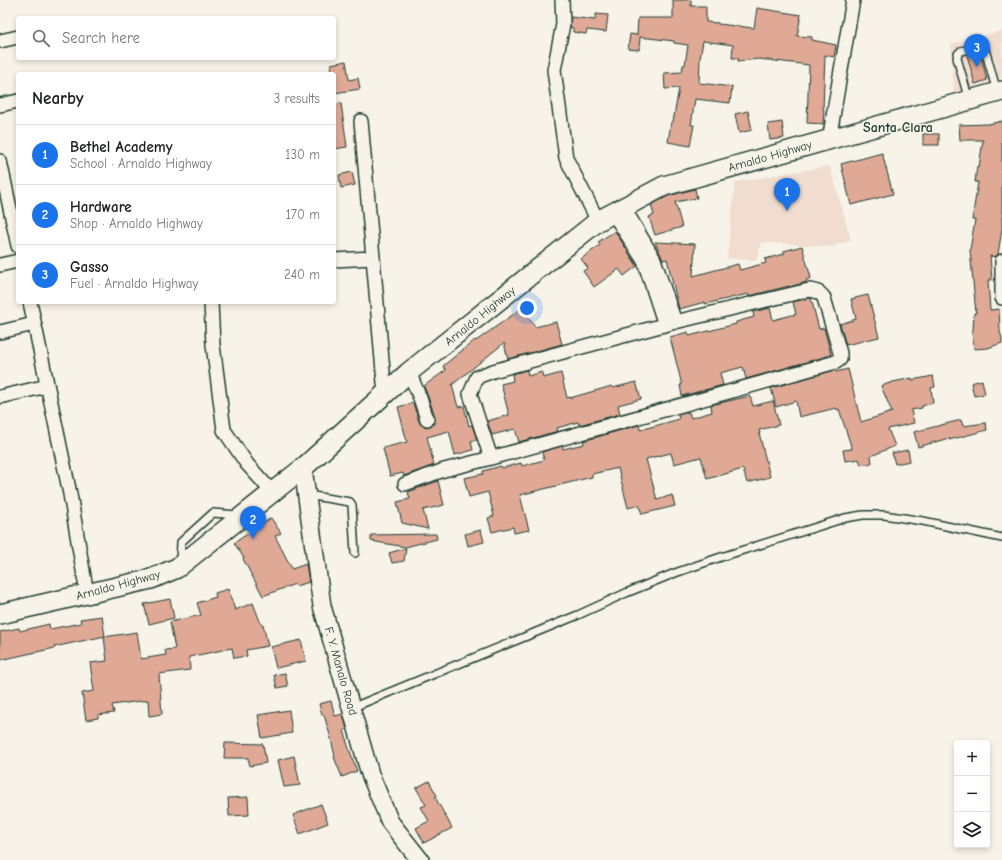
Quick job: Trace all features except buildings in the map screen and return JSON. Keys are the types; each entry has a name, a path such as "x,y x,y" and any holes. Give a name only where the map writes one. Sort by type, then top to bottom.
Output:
{"main road":[{"name":"Arnaldo Highway","path":"0,614 151,579 177,568 303,468 409,372 612,214 664,186 1000,91"}],"street":[{"path":"562,0 563,24 554,70 566,158 649,260 670,324"},
{"path":"829,140 853,0"},
{"path":"0,42 16,38"},
{"path":"0,105 16,101"},
{"path":"361,121 385,394"},
{"path":"0,161 4,196 16,239"},
{"path":"336,260 373,258"},
{"path":"0,265 16,261"},
{"path":"1002,261 1002,298"},
{"path":"405,484 444,470 492,458 836,362 840,359 840,352 824,298 821,293 816,290 809,290 670,324 500,369 477,377 470,394 492,458"},
{"path":"30,304 70,494 87,594"},
{"path":"211,304 214,345 224,430 247,464 273,492"},
{"path":"0,332 34,324"},
{"path":"409,372 427,419"},
{"path":"0,397 47,386"},
{"name":"F. Y. Manalo Road","path":"303,468 322,606 370,774 390,822 420,860"}],"lane":[{"path":"969,100 958,54 961,51 978,46 985,49 1000,91"},
{"path":"307,495 350,502 352,505 355,553"},
{"path":"351,708 578,615 675,573 845,518 863,515 884,516 923,521 1002,538"}],"shaded area":[{"path":"1002,31 1002,78 954,93 951,44"},
{"path":"830,166 851,240 832,247 762,242 756,261 727,258 735,182"}],"place":[{"name":"Gasso","path":"977,67"},
{"name":"Bethel Academy","path":"787,211"},
{"name":"Hardware","path":"253,539"}],"district":[{"name":"Santa Clara","path":"898,127"}]}
